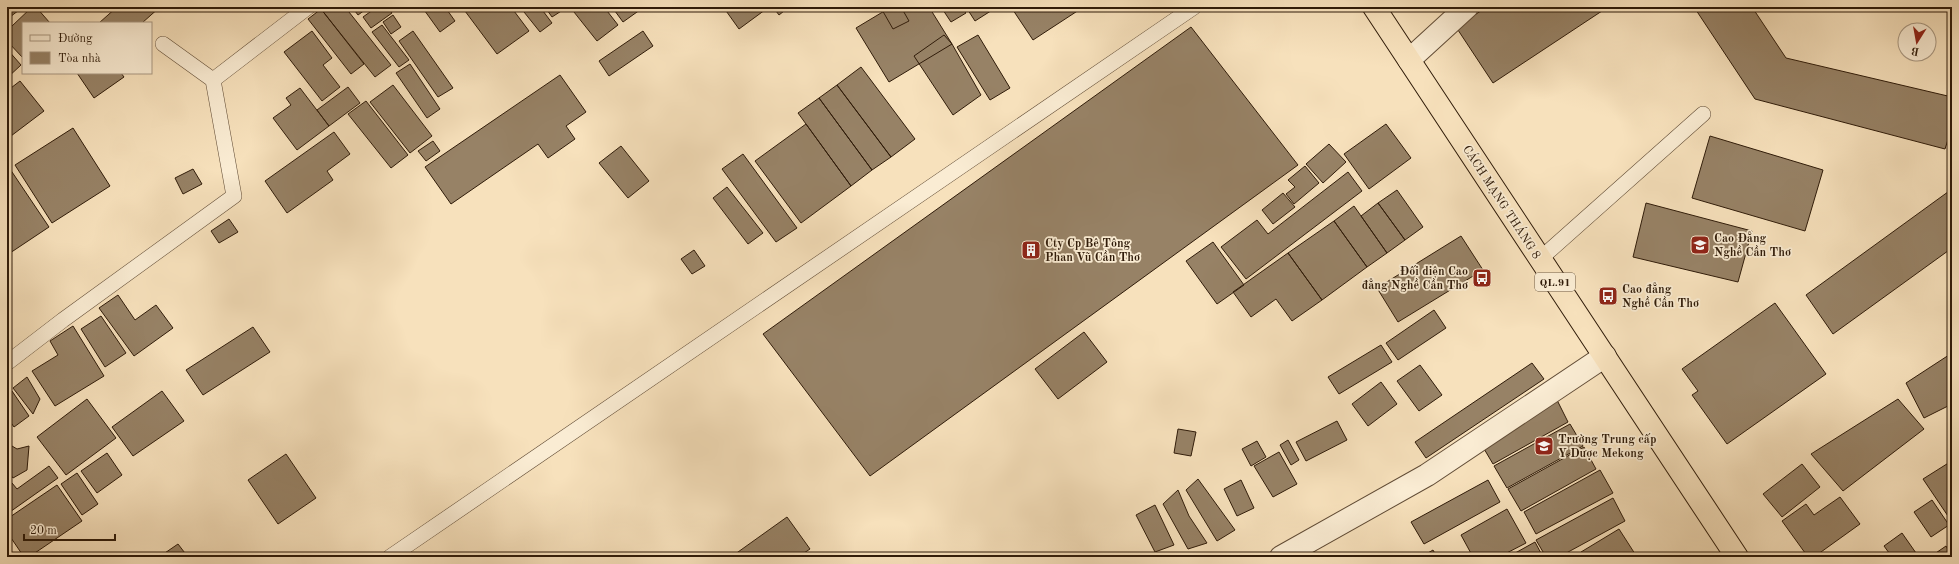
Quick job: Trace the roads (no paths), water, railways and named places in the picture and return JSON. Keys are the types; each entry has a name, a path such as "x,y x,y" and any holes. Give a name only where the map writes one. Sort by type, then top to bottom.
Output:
{"highway":[{"name":"CÁCH MẠNG THÁNG 8","path":"1374,7 1738,557"}],"street":[{"path":"1409,60 1467,7"},
{"path":"1281,557 1426,475 1605,356"}],"lane":[{"path":"213,80 308,7"},
{"path":"390,557 1194,7"},
{"path":"7,363 63,320 234,196 213,80 163,44"},
{"path":"1540,259 1702,114"}],"place":[{"name":"Cao Đẳng Nghề Cần Thơ","path":"1700,245"},
{"name":"Cty Cp Bê Tông Phan Vũ Cần Thơ","path":"1031,250"},
{"name":"Đối diện Cao đẳng Nghề Cần Thơ","path":"1482,278"},
{"name":"Cao đẳng Nghề Cần Thơ","path":"1608,296"},
{"name":"Trường Trung cấp Y Dược Mekong","path":"1544,446"}]}
